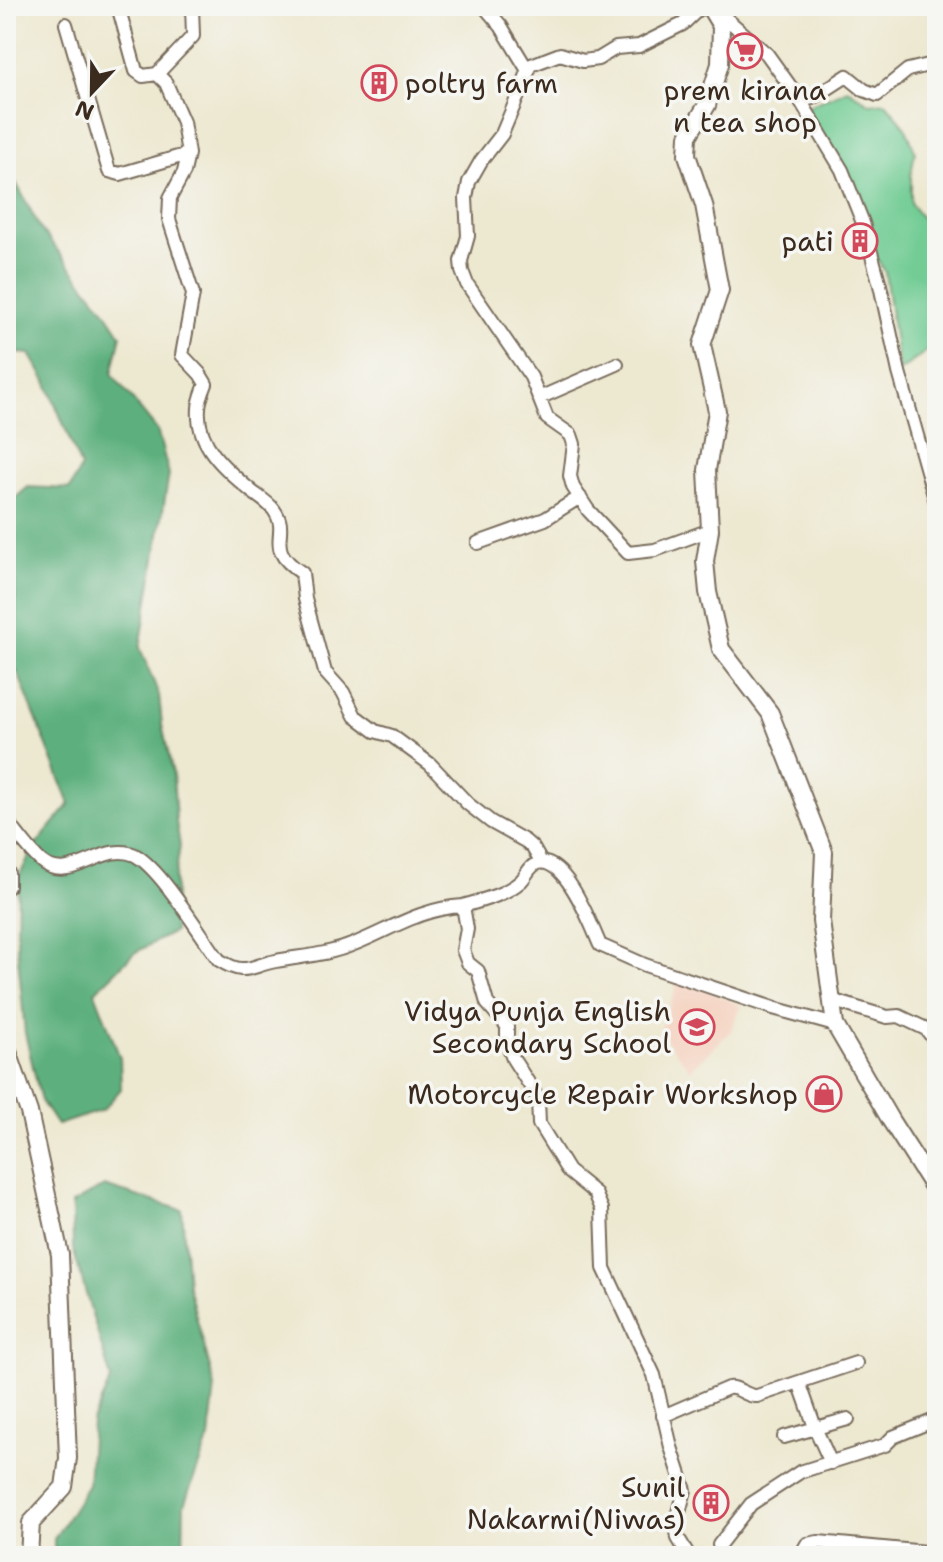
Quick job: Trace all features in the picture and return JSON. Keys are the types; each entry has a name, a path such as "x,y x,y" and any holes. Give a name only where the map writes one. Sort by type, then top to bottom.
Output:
{"main road":[{"path":"710,6 721,26 720,64 707,105 688,136 687,155 704,205 720,290 702,345 717,411 707,470 710,530 705,561 708,592 721,649 770,713 824,852 821,921 835,1025 937,1193"},
{"path":"6,873 6,886"},
{"path":"6,1046 29,1112 62,1278 68,1458 64,1487 31,1523 29,1556"}],"street":[{"path":"118,6 136,71 143,76 157,74 193,36 192,6"},
{"path":"484,6 501,26 527,69"},
{"path":"702,6 683,24 639,46 616,48 598,59 583,61 560,54 540,60 527,69 502,134 469,182 466,198 468,236 461,261 467,284 531,377 547,418 571,435 574,444 570,476 588,510 628,553 655,550 710,530"},
{"path":"710,6 767,54 800,100 842,170 863,223 899,372 937,506"},
{"path":"66,24 109,171 120,174 188,154"},
{"path":"800,100 813,98 847,76 864,90 877,95 908,70 937,63"},
{"path":"157,74 166,83 183,122 188,154 184,172 170,198 169,219 193,294 182,355 206,384 199,409 204,438 219,464 274,510 279,524 280,552 287,563 302,573 305,599 325,672 343,692 355,716 375,731 392,736 430,764 468,804 491,822 525,841 541,862 553,866 573,886 600,945 622,956 773,1008 835,1025"},
{"path":"539,398 617,364"},
{"path":"478,543 545,519 580,497"},
{"path":"6,820 44,864 65,870 110,852 133,854 151,866 219,960 235,970 317,956 353,945 431,910 463,906 503,893 541,862"},
{"path":"463,906 467,929 463,950 468,963 478,971 487,1003 507,1026 507,1043 513,1059 538,1098 539,1124 568,1171 595,1193 602,1209 604,1268 654,1375 685,1490 676,1524 678,1538 689,1556"},
{"path":"831,1000 887,1017 899,1016 926,1029 937,1043"},
{"path":"663,1416 728,1388 757,1396 856,1363"},
{"path":"799,1382 831,1463"},
{"path":"784,1437 848,1419"},
{"path":"719,1545 751,1504 800,1472 885,1445 893,1437 937,1419"},
{"path":"937,1454 937,1463"},
{"path":"800,1556 807,1544 818,1542 937,1553"}],"shaded area":[{"name":"Vidya Punja English Secondary School","path":"676,977 742,1006 730,1032 690,1070 660,1032 674,994"}],"green space":[{"path":"848,89 870,104 885,102 905,126 915,151 911,204 924,221 935,255 937,343 899,372 885,272 804,108"},
{"path":"6,164 40,228 121,335 112,374 157,430 169,474 140,648 159,695 173,774 180,846 175,878 174,932 134,953 95,992 120,1058 121,1089 103,1110 57,1125 41,1101 25,1033 17,946 18,878 35,846 70,804 17,671 6,676 6,631 16,621 12,501 28,487 70,489 81,467 46,381 30,354 6,352"},
{"path":"104,1186 182,1210 188,1286 215,1387 209,1438 184,1505 183,1556 54,1556 54,1539 88,1485 92,1421 111,1379 73,1249 72,1204"}],"place":[{"name":"prem kirana n tea shop","path":"745,51"},
{"name":"poltry farm","path":"379,83"},
{"name":"pati","path":"860,241"},
{"name":"Vidya Punja English Secondary School","path":"697,1027"},
{"name":"Motorcycle Repair Workshop","path":"824,1094"},
{"name":"Sunil Nakarmi(Niwas)","path":"711,1503"}]}
